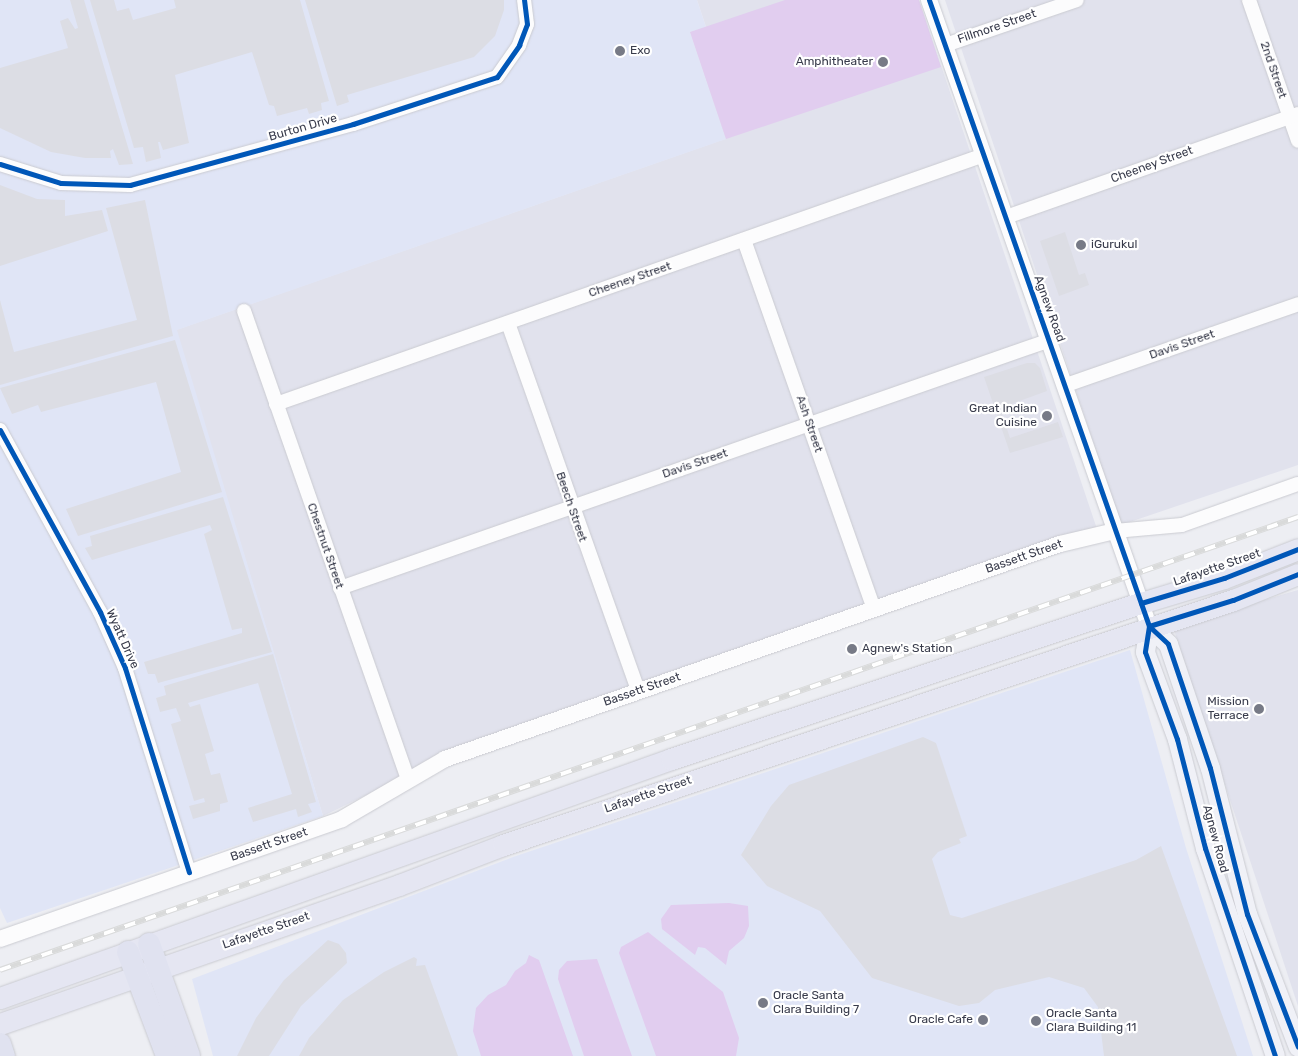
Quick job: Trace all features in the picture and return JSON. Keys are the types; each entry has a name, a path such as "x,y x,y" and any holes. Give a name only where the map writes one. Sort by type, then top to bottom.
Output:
{"highway":[{"path":"149,944 189,1056"},
{"path":"128,952 167,1056"},
{"path":"0,1044 4,1056"}],"main road":[{"name":"Lafayette Street","path":"0,998 671,759 1141,603 1224,578 1298,549"},
{"name":"Lafayette Street","path":"0,1024 503,845 1149,626 1233,600 1298,574"},
{"name":"Agnew Road","path":"1149,626 1168,644 1210,768 1247,914 1298,1048"},
{"name":"Agnew Road","path":"1149,626 1145,652 1178,739 1205,848 1275,1056"}],"street":[{"name":"Burton Drive","path":"0,164 61,183 130,185 353,124 497,77 519,45 527,24 524,0"},
{"name":"Agnew Road","path":"929,0 1066,385 1115,532 1149,626"},
{"name":"Fillmore Street","path":"945,45 1077,0"},
{"name":"2nd Street","path":"1249,0 1294,115 1298,140"},
{"name":"Cheeney Street","path":"1006,217 1294,115"},
{"name":"Cheeney Street","path":"276,404 984,155"},
{"name":"Ash Street","path":"744,240 874,609"},
{"name":"Davis Street","path":"1066,385 1298,304"},
{"name":"Chestnut Street","path":"244,311 408,779"},
{"name":"Beech Street","path":"508,323 571,507 638,691"},
{"name":"Davis Street","path":"340,588 1050,340"},
{"name":"Wyatt Drive","path":"0,430 100,612 125,668 189,872"},
{"name":"Bassett Street","path":"0,938 189,872 270,847 342,819 445,759 638,691 1060,544 1115,532 1182,525 1298,484"}],"shaded area":[{"path":"0,0 697,0 706,27 690,32 726,139 177,330 323,816 7,923 0,908"},
{"path":"70,0 84,0 133,164 119,165 113,149 110,151 111,158 85,158 51,152 0,128 0,68 68,48 60,21 68,18 75,29 78,28"},
{"path":"90,0 114,0 117,11 129,8 133,20 176,8 174,0 300,0 329,101 321,103 322,110 309,114 307,108 277,116 274,106 269,105 252,52 175,75 189,143 163,150 160,142 158,142 161,158 146,162 143,147 134,148"},
{"path":"305,0 504,0 504,10 495,36 474,57 347,95 349,102 337,106"},
{"path":"697,0 919,0 1097,529 430,764 323,816 176,330 725,139 690,32 706,27"},
{"path":"785,0 919,0 941,67 726,139 690,32"},
{"path":"945,0 1298,0 1298,465 1121,525"},
{"path":"0,185 37,199 65,200 65,216 102,210 108,231 0,266"},
{"path":"145,200 173,336 0,385 0,300 14,352 137,320 106,208"},
{"path":"1065,232 1079,275 1085,273 1089,285 1059,296 1040,241"},
{"path":"175,340 222,492 78,536 66,509 181,472 156,382 41,412 38,405 12,414 0,388"},
{"path":"1027,363 1035,363 1040,368 1047,391 1000,408 1010,438 1058,422 1063,437 1010,453 984,377"},
{"path":"223,497 272,652 158,683 155,674 148,674 144,662 242,633 242,628 232,630 204,534 212,530 210,525 92,560 85,548 92,546 90,536"},
{"path":"1298,590 1298,1006 1173,627"},
{"path":"1130,650 1186,848 1253,1056 213,1056 192,979 513,857"},
{"path":"273,654 316,802 308,804 312,812 298,817 296,809 253,822 248,808 292,794 258,683 188,703 190,707 200,704 214,751 205,754 211,775 220,773 228,802 220,804 220,811 193,819 189,806 205,802 204,798 194,801 171,724 181,721 176,708 160,712 156,698 166,695 164,686"},
{"path":"923,737 936,743 967,836 959,839 961,843 938,852 932,859 950,915 962,918 1136,860 1161,846 1237,1056 1104,1056 1098,1007 1084,988 1049,977 995,990 979,1003 959,1006 872,978 820,911 767,886 741,855 771,806 789,785"},
{"path":"729,903 748,906 749,926 744,938 729,951 726,965 705,948 698,947 695,955 662,929 661,919 671,905"},
{"path":"648,932 723,992 739,1038 736,1056 656,1056 619,953 621,947"},
{"path":"328,940 339,944 346,953 347,963 301,1006 269,1056 237,1056 256,1018 284,980"},
{"path":"529,955 539,960 573,1056 481,1056 473,1031 476,1008 488,995 506,985 515,971 526,963"},
{"path":"414,957 417,959 416,966 425,965 458,1056 299,1056 309,1038 343,1000 384,972"},
{"path":"597,959 632,1056 584,1056 558,979 559,970 567,961"}],"railway":[{"path":"0,970 1298,517"}],"cycle path":[{"path":"0,164 61,183 130,185 353,124 497,77 519,45 527,24 524,0"},
{"path":"929,0 1149,626 1145,652 1177,739 1205,848 1275,1056"},
{"path":"0,430 100,612 125,668 189,872"},
{"path":"1141,603 1224,578 1298,549"},
{"path":"1149,626 1233,600 1298,574"},
{"path":"1149,626 1168,644 1210,768 1247,914 1298,1047"}],"place":[{"name":"Exo","path":"620,51"},
{"name":"Amphitheater","path":"883,62"},
{"name":"iGurukul","path":"1081,245"},
{"name":"Great Indian Cuisine","path":"1047,416"},
{"name":"Agnew's Station","path":"852,649"},
{"name":"Mission Terrace","path":"1259,709"},
{"name":"Oracle Santa Clara Building 7","path":"763,1003"},
{"name":"Oracle Cafe","path":"983,1020"},
{"name":"Oracle Santa Clara Building 11","path":"1036,1021"}]}
